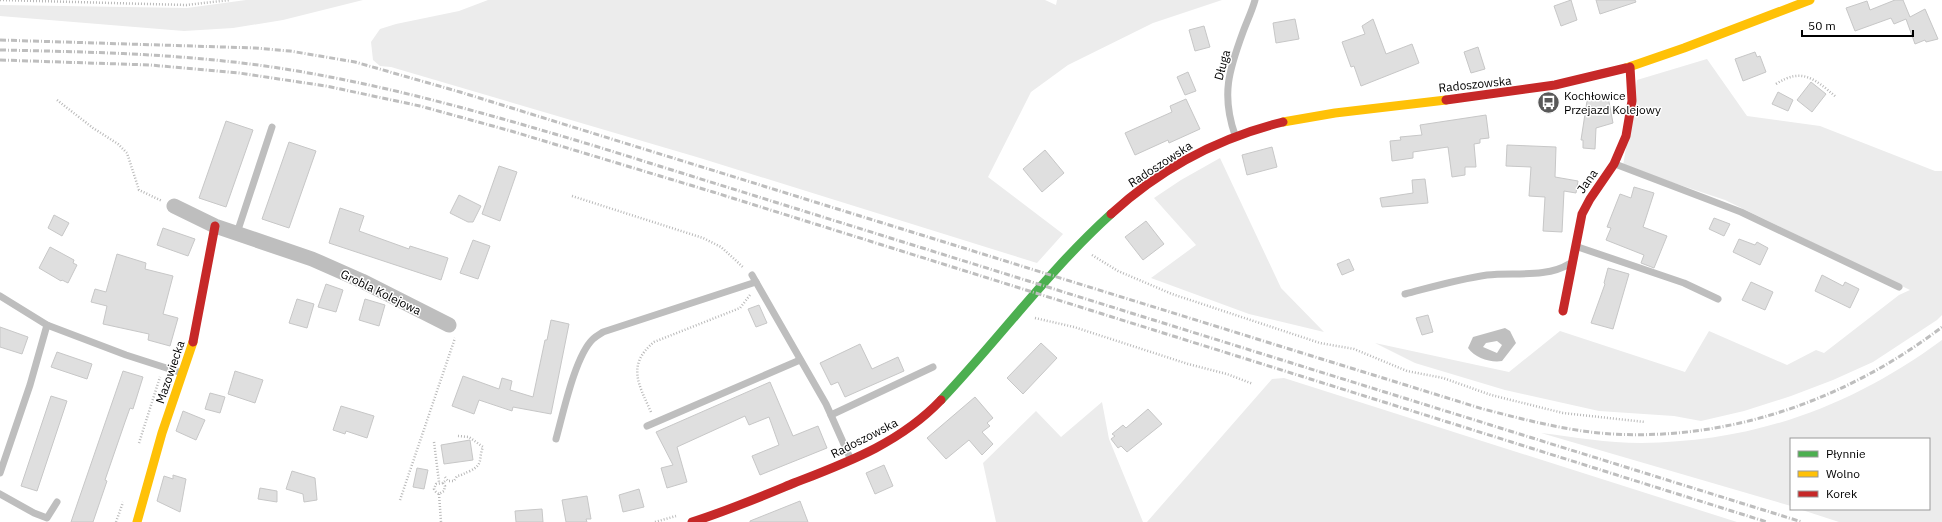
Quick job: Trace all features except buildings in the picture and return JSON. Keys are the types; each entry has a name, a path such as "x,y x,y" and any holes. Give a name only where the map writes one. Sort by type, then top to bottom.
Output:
{"street":[{"name":"Radoszowska","path":"692,522 851,460 887,443 916,424 943,398 1078,245 1126,202 1153,181 1210,147 1235,137 1297,118 1556,85 1592,78 1630,67 1810,0"},
{"name":"Jana","path":"1563,312 1575,246 1586,203 1618,158 1627,130 1632,90 1630,67"},
{"name":"Grobla Kolejowa","path":"174,206 215,226 312,259 362,281 449,325"},
{"name":"Mazowiecka","path":"137,522 162,433 192,349 215,226"}],"lane":[{"name":"Długa","path":"1235,137 1231,123 1226,89 1230,66 1255,0"},
{"path":"237,233 272,127"},
{"path":"1614,164 1741,212 1899,287"},
{"path":"1575,246 1684,283 1718,299"},
{"path":"1405,294 1487,276 1540,272 1562,267 1572,261"},
{"path":"752,275 831,415 851,460"},
{"path":"556,439 578,366 586,348 593,339 604,332 756,282"},
{"path":"0,296 47,325 126,355 184,374"},
{"path":"0,473 30,385 47,325"},
{"path":"647,426 800,360"},
{"path":"831,415 933,367"},
{"path":"0,494 47,518 57,502"}],"path":[{"path":"0,0 186,5 230,0"},
{"path":"1776,84 1791,75 1800,75 1820,83 1836,97"},
{"path":"57,100 93,128 118,144 127,153 139,190 174,206"},
{"path":"572,196 713,243 738,261 752,275"},
{"path":"1078,245 1118,271 1172,294 1320,343 1354,349 1407,371 1443,378 1491,395 1557,412 1583,417 1644,422"},
{"path":"656,422 637,376 637,366 640,356 654,342 740,308 750,296 756,282"},
{"path":"1018,312 1116,340 1134,348 1188,364 1228,374 1253,384"},
{"path":"400,500 455,339 456,332 449,325"},
{"path":"441,522 440,494 434,489 436,484 441,483 446,478 454,481 458,476 465,475 474,470 481,462 483,447 478,445 469,437 458,436"},
{"path":"434,442 441,483 445,490 440,494"},
{"path":"655,522 684,514"}],"shaded area":[{"path":"246,0 363,0 283,20 233,28 184,31 0,16 0,5 187,8"},
{"path":"488,0 1045,0 1056,5 1057,0 1222,0 1153,23 1068,65 1031,92 988,177 1063,234 1037,263 700,158 391,67 380,66 373,60 371,42 380,29 396,24 459,11"},
{"path":"1707,59 1747,116 1820,126 1935,171 1942,171 1942,315 1937,320 1873,362 1833,380 1791,396 1744,411 1701,421 1674,416 1599,411 1505,390 1415,363 1375,343 1509,372 1560,331 1685,372 1709,331 1787,365 1816,350 1824,353 1899,295 1910,290 1725,200 1623,166 1637,80"},
{"path":"1220,158 1281,288 1324,332 1249,314 1151,278 1196,245 1154,198 1181,180"},
{"path":"1505,328 1510,331 1516,343 1502,361 1493,361 1479,357 1471,352 1468,348 1473,337","holes":["1497,341 1502,345 1497,353 1483,347 1486,343"]},
{"path":"1942,340 1942,522 1839,522 1802,510 1930,510 1930,438 1790,438 1790,506 1541,433 1628,443 1683,441 1723,436 1762,428 1837,402 1908,364"},
{"path":"1284,378 1737,522 1147,522 1272,379"},
{"path":"1102,402 1109,439 1143,522 996,522 983,463 1036,411 1061,437"}],"railway":[{"path":"0,40 255,48 290,51 355,62 460,92 1483,409 1570,429 1599,433 1645,435 1691,431 1736,424 1781,412 1824,396 1865,376 1904,353 1942,327"},
{"path":"0,50 146,55 219,60 330,77 444,103 595,146 1802,522"},
{"path":"0,60 150,65 239,73 326,86 420,106 511,131 713,192 1767,522"}],"traffic: fast":[{"path":"941,400 1066,259 1111,214"}],"traffic: slow":[{"path":"1626,68 1684,48 1810,0"},
{"path":"1283,122 1335,113 1446,100"},
{"path":"137,522 162,433 193,342"}],"traffic: jam":[{"path":"1563,311 1582,214 1590,199 1614,164 1626,136 1632,101 1630,67"},
{"path":"1446,100 1555,85 1626,68"},
{"path":"1111,214 1149,183 1191,157 1236,137 1283,122"},
{"path":"193,342 215,226"},
{"path":"692,522 756,499 872,450 891,440 908,428 941,400"}],"place":[{"name":"Kochłowice Przejazd Kolejowy","path":"1548,102"}]}
